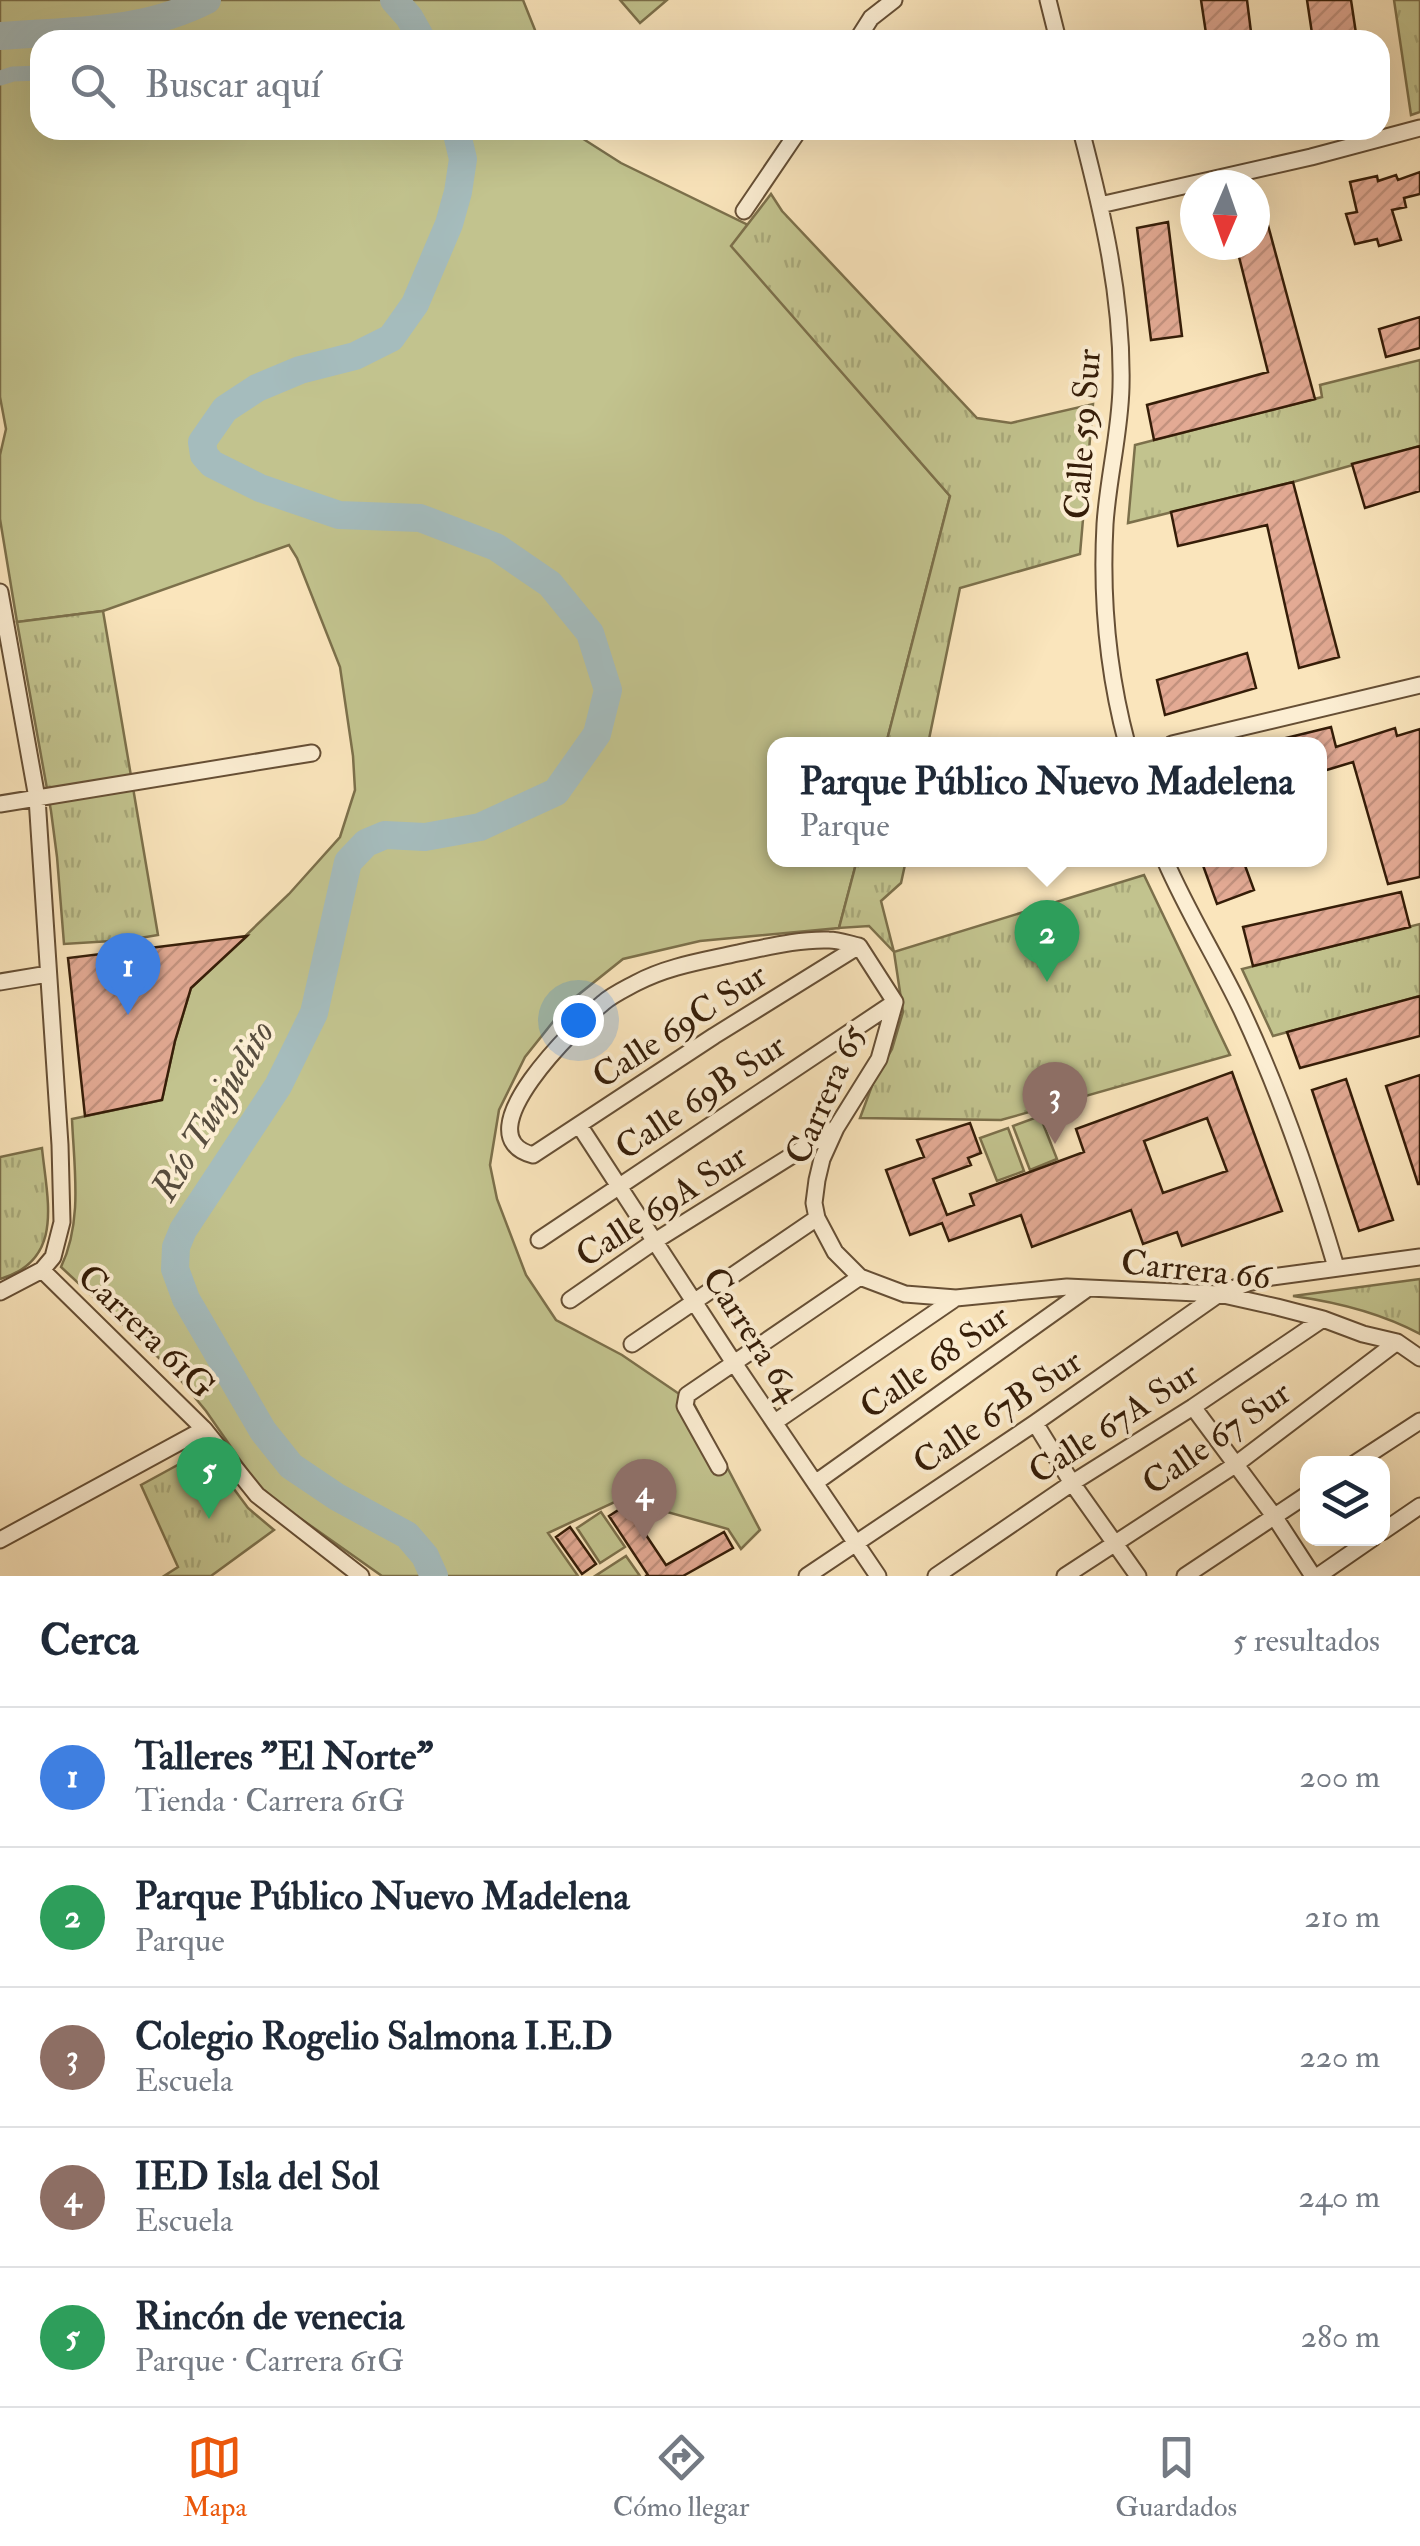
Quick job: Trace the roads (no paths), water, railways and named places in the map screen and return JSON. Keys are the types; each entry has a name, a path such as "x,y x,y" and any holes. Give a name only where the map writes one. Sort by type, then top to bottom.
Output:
{"street":[{"path":"863,30 871,18 894,0"},
{"path":"1048,0 1056,30"},
{"path":"1390,136 1420,128"},
{"path":"744,211 792,140"},
{"name":"Calle 59 Sur","path":"1084,140 1111,257 1116,296 1121,389 1106,522 1104,598 1125,737"},
{"path":"1100,205 1374,140"},
{"name":"Carrera 61G","path":"0,592 37,798 60,1145 62,1222 53,1257 42,1270 204,1429 257,1495 361,1576"},
{"path":"1201,737 1420,685"},
{"path":"0,804 312,753"},
{"path":"1168,867 1238,1004 1275,1088 1336,1267"},
{"name":"Calle 69C Sur","path":"834,940 859,946 533,1156 522,1153 512,1139 512,1110 540,1066 605,1001 637,982 670,968 794,941 834,940"},
{"path":"859,946 895,1002"},
{"path":"0,982 48,974"},
{"name":"Carrera 65","path":"895,1002 879,1059 836,1128 822,1159 814,1203 817,1218 835,1252 860,1277 904,1294 956,1298"},
{"name":"Calle 69B Sur","path":"539,1240 895,1002"},
{"name":"Carrera 64","path":"579,1125 878,1576"},
{"name":"Calle 69A Sur","path":"570,1300 655,1241 836,1128"},
{"path":"632,1344 817,1218"},
{"path":"1219,1294 1259,1279 1420,1257"},
{"path":"0,1292 42,1270"},
{"path":"720,1467 685,1406 688,1395 860,1277"},
{"name":"Carrera 66","path":"956,1298 1067,1287 1219,1294 1397,1342 1420,1358"},
{"name":"Calle 68 Sur","path":"815,1482 1087,1289"},
{"name":"Calle 67B Sur","path":"807,1576 1219,1294"},
{"path":"775,1422 956,1298"},
{"name":"Calle 67A Sur","path":"936,1576 1072,1482 1194,1408 1323,1319"},
{"name":"Calle 67 Sur","path":"1065,1576 1235,1466 1397,1342"},
{"path":"1194,1408 1316,1576 1361,1546"},
{"path":"1366,1456 1420,1421"},
{"path":"1035,1422 1138,1576"},
{"path":"0,1540 204,1429"},
{"path":"1184,1576 1300,1499"},
{"path":"1390,1527 1420,1506"}],"waterway":[{"name":"Río Tunjuelito","path":"88,30 157,19 207,0"},
{"name":"Río Tunjuelito","path":"394,0 416,30"},
{"path":"139,30 146,24"},
{"name":"Río Tunjuelito","path":"0,36 30,34"},
{"path":"0,78 30,73"},
{"name":"Río Tunjuelito","path":"434,1576 425,1556 407,1535 337,1497 291,1466 263,1431 186,1299 175,1269 176,1247 183,1230 278,1086 314,1013 348,862 366,843 385,835 425,837 480,827 556,792 597,734 608,690 590,633 550,584 496,547 420,518 339,515 260,488 212,464 204,455 202,442 225,409 257,388 300,370 355,356 391,338 415,304 449,224 463,159 458,140"}],"place":[{"name":"Parque Público Nuevo Madelena","path":"1047,982"},
{"name":"Talleres \"El Norte\"","path":"128,1015"},
{"name":"Colegio Rogelio Salmona I.E.D","path":"1055,1144"},
{"name":"Rincón de venecia","path":"209,1519"},
{"name":"IED Isla del Sol","path":"644,1541"}]}
